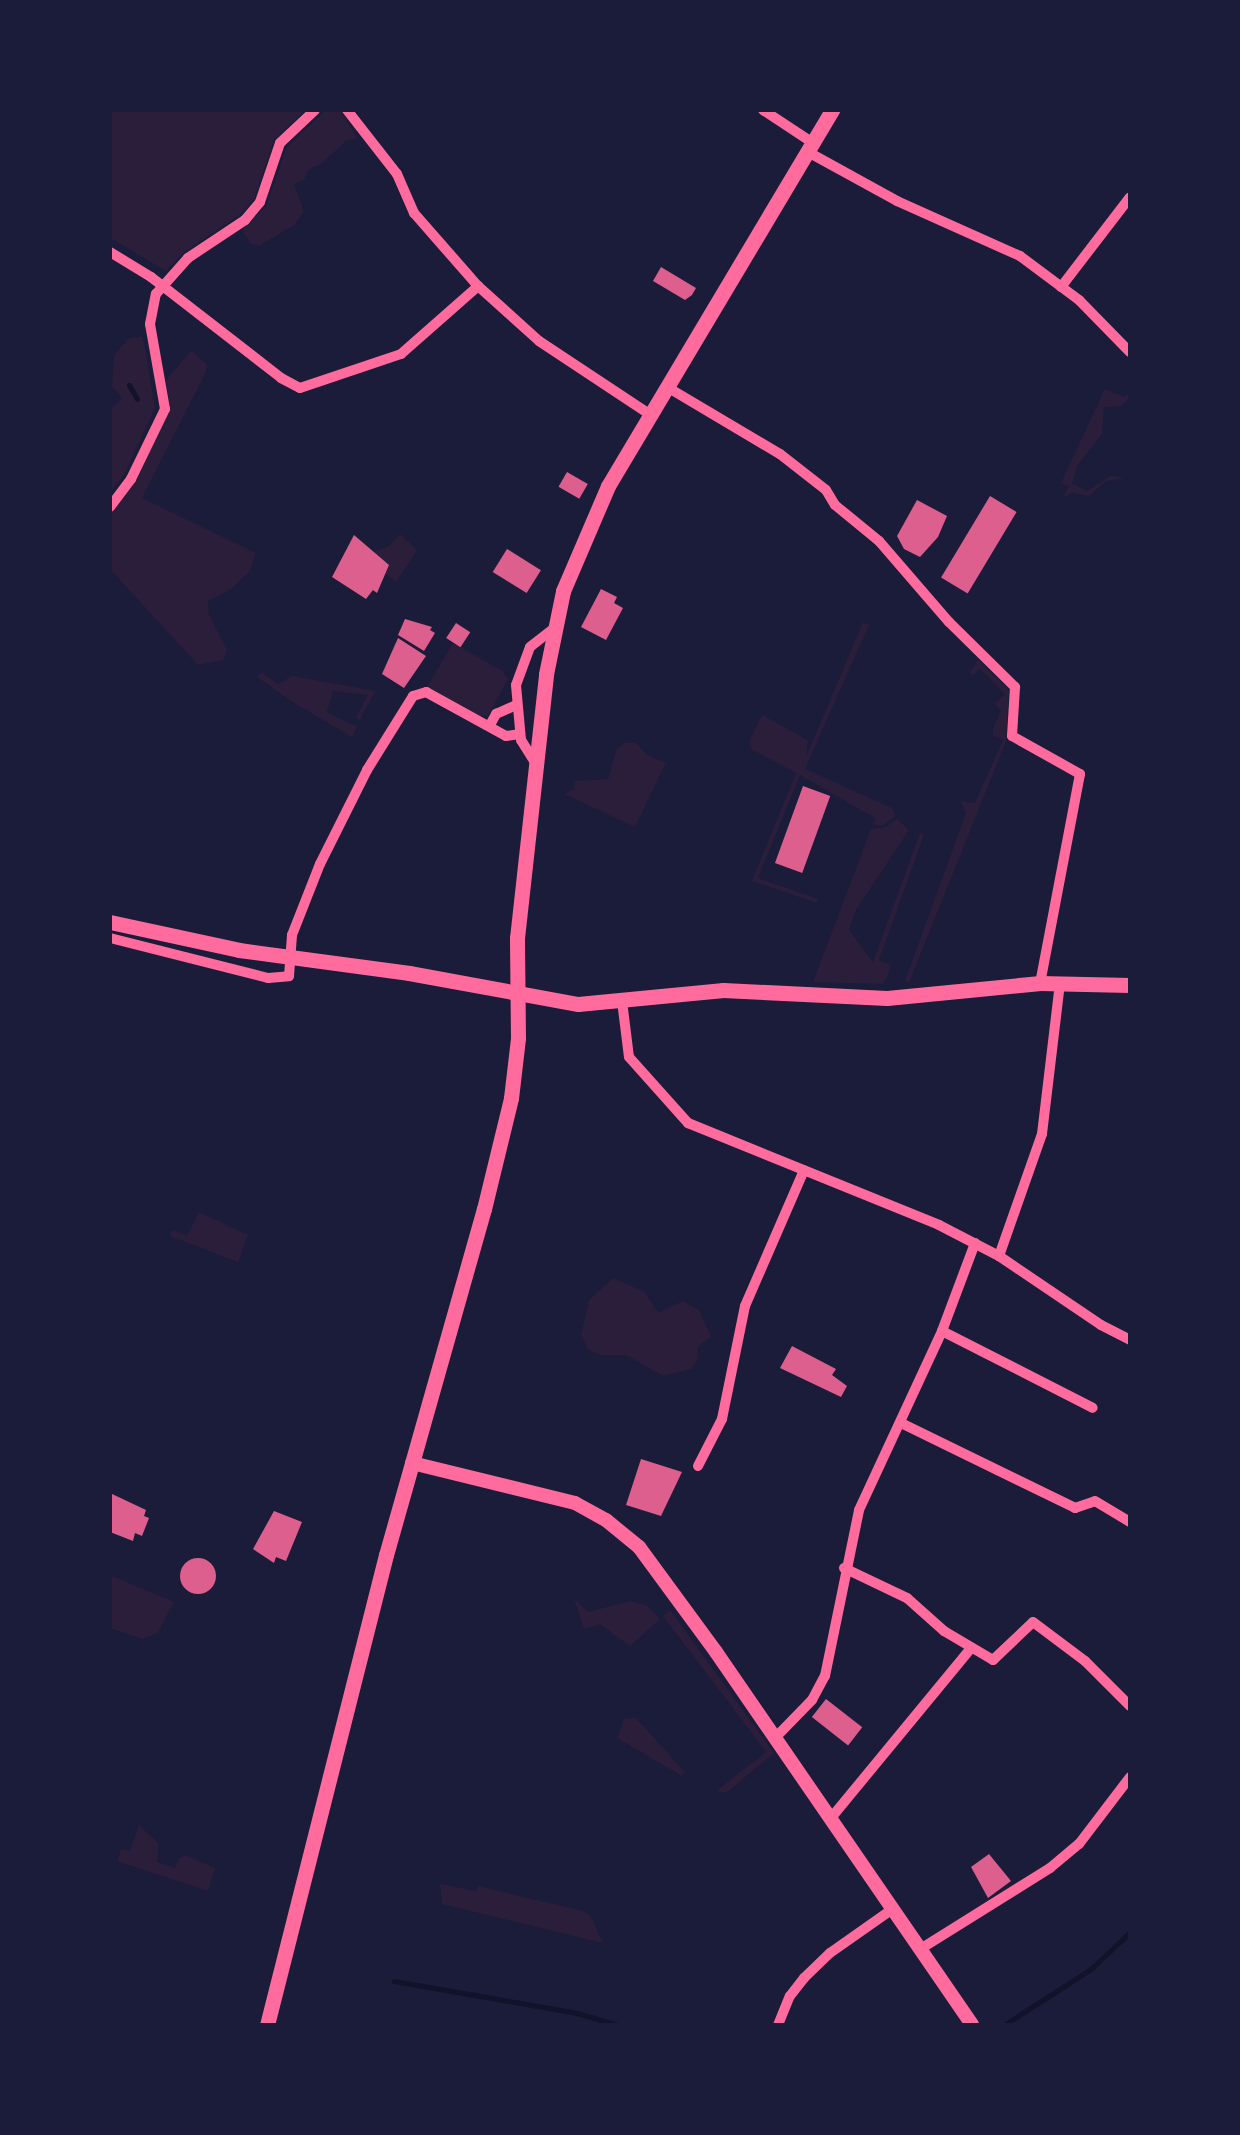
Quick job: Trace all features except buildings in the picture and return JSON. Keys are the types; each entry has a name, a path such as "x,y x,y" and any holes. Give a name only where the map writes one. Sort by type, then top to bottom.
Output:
{"main road":[{"path":"267,2025 412,1463 500,1148 517,1063 516,956 554,630 583,537 651,414 832,110"},
{"path":"110,922 288,958 410,973 518,996 578,1004 723,990 916,997 1040,982 1130,986"},
{"path":"412,1463 557,1496 606,1520 650,1560 972,2025"}],"street":[{"path":"110,507 131,480 165,409 150,316 163,285 188,258 246,220 260,202 280,144 315,110"},
{"path":"347,110 397,174 414,213 478,286 539,341 651,414"},
{"path":"763,110 811,147 897,200 1020,256 1062,287 1130,352"},
{"path":"1062,287 1130,197"},
{"path":"110,252 163,285 280,378 300,388 402,354 478,286"},
{"path":"667,387 780,454 826,490 836,505 879,541 955,628 1015,687 1012,736 1080,774 1040,982"},
{"path":"536,765 520,734 516,685 530,648 554,630"},
{"path":"110,938 268,978 289,976 288,958 298,916 326,849 413,696 426,692 506,736 520,734"},
{"path":"490,725 496,714 516,705"},
{"path":"1000,1256 1042,1134 1060,982"},
{"path":"622,1001 630,1057 677,1114 707,1134 804,1170 1000,1256 1100,1325 1130,1340"},
{"path":"698,1466 722,1419 745,1306 804,1170"},
{"path":"775,1738 812,1700 824,1676 859,1510 942,1331 975,1244"},
{"path":"942,1331 1093,1408"},
{"path":"900,1424 1075,1508 1095,1501 1130,1522"},
{"path":"844,1568 906,1598 971,1648 994,1660 1033,1622 1085,1660 1130,1706"},
{"path":"831,1818 971,1648"},
{"path":"922,1948 1050,1868 1079,1844 1130,1777"},
{"path":"778,2025 790,1996 804,1978 830,1953 894,1908"}],"shaded area":[{"path":"110,110 305,110 274,140 254,199 241,214 183,253 166,271 110,238"},
{"path":"326,110 340,110 357,138 347,140 321,164 308,170 304,180 294,184 304,212 294,225 259,246 251,244 242,230 266,206 287,147"},
{"path":"143,336 155,408 124,475 110,493 110,410 122,398 112,387 114,355 129,338"},
{"path":"192,350 207,365 204,376 142,498 256,553 250,571 230,590 208,601 209,615 227,650 224,660 198,665 110,569 110,514 135,482 170,410 166,380"},
{"path":"1105,389 1124,397 1130,392 1130,397 1121,406 1104,407 1102,434 1077,466 1072,484 1087,491 1111,476 1126,478 1106,481 1089,496 1072,493 1063,498 1068,487 1061,483"},
{"path":"400,534 417,550 396,582 386,574 389,564 371,553 389,546"},
{"path":"863,622 869,625 805,769 892,808 896,816 882,826 873,824 875,818 800,775 758,878 818,899 817,903 752,881 796,773 751,749 749,741 762,715 808,740 806,757"},
{"path":"453,643 503,671 508,679 488,716 480,716 427,687"},
{"path":"978,660 1009,690 1006,741 909,983 905,981 966,813 960,801 975,803 1003,740 993,735 993,729 1001,711 995,704 1005,694 980,669 973,675 970,672"},
{"path":"261,672 278,684 292,676 375,691 360,720 356,718 368,695 333,691 327,712 357,727 352,737 257,677"},
{"path":"624,743 636,743 647,755 666,763 635,827 564,794 574,789 575,781 608,779 617,749"},
{"path":"897,819 909,830 856,910 849,930 873,962 920,833 924,835 879,960 891,965 888,975 883,984 813,982 871,829 886,827"},
{"path":"199,1212 248,1235 238,1262 170,1236 172,1230 187,1236"},
{"path":"613,1278 645,1292 658,1313 683,1301 699,1310 711,1336 697,1348 698,1359 691,1369 663,1376 626,1355 600,1355 588,1349 581,1335 589,1300"},
{"path":"110,1575 174,1602 158,1633 142,1639 110,1628"},
{"path":"574,1598 588,1612 630,1601 648,1606 660,1619 630,1646 600,1624 584,1629"},
{"path":"670,1610 774,1753 726,1793 716,1791 766,1752 663,1616"},
{"path":"636,1718 685,1772 682,1776 617,1738 624,1719"},
{"path":"139,1825 159,1844 157,1862 175,1868 179,1858 186,1855 215,1868 208,1891 117,1861 121,1849 130,1851"},
{"path":"440,1884 476,1891 478,1886 583,1911 590,1915 603,1943 442,1904"}],"waterway":[{"path":"129,385 137,399"},
{"path":"1004,2025 1091,1969 1130,1932"},
{"path":"394,1981 577,2013 618,2025"}]}
